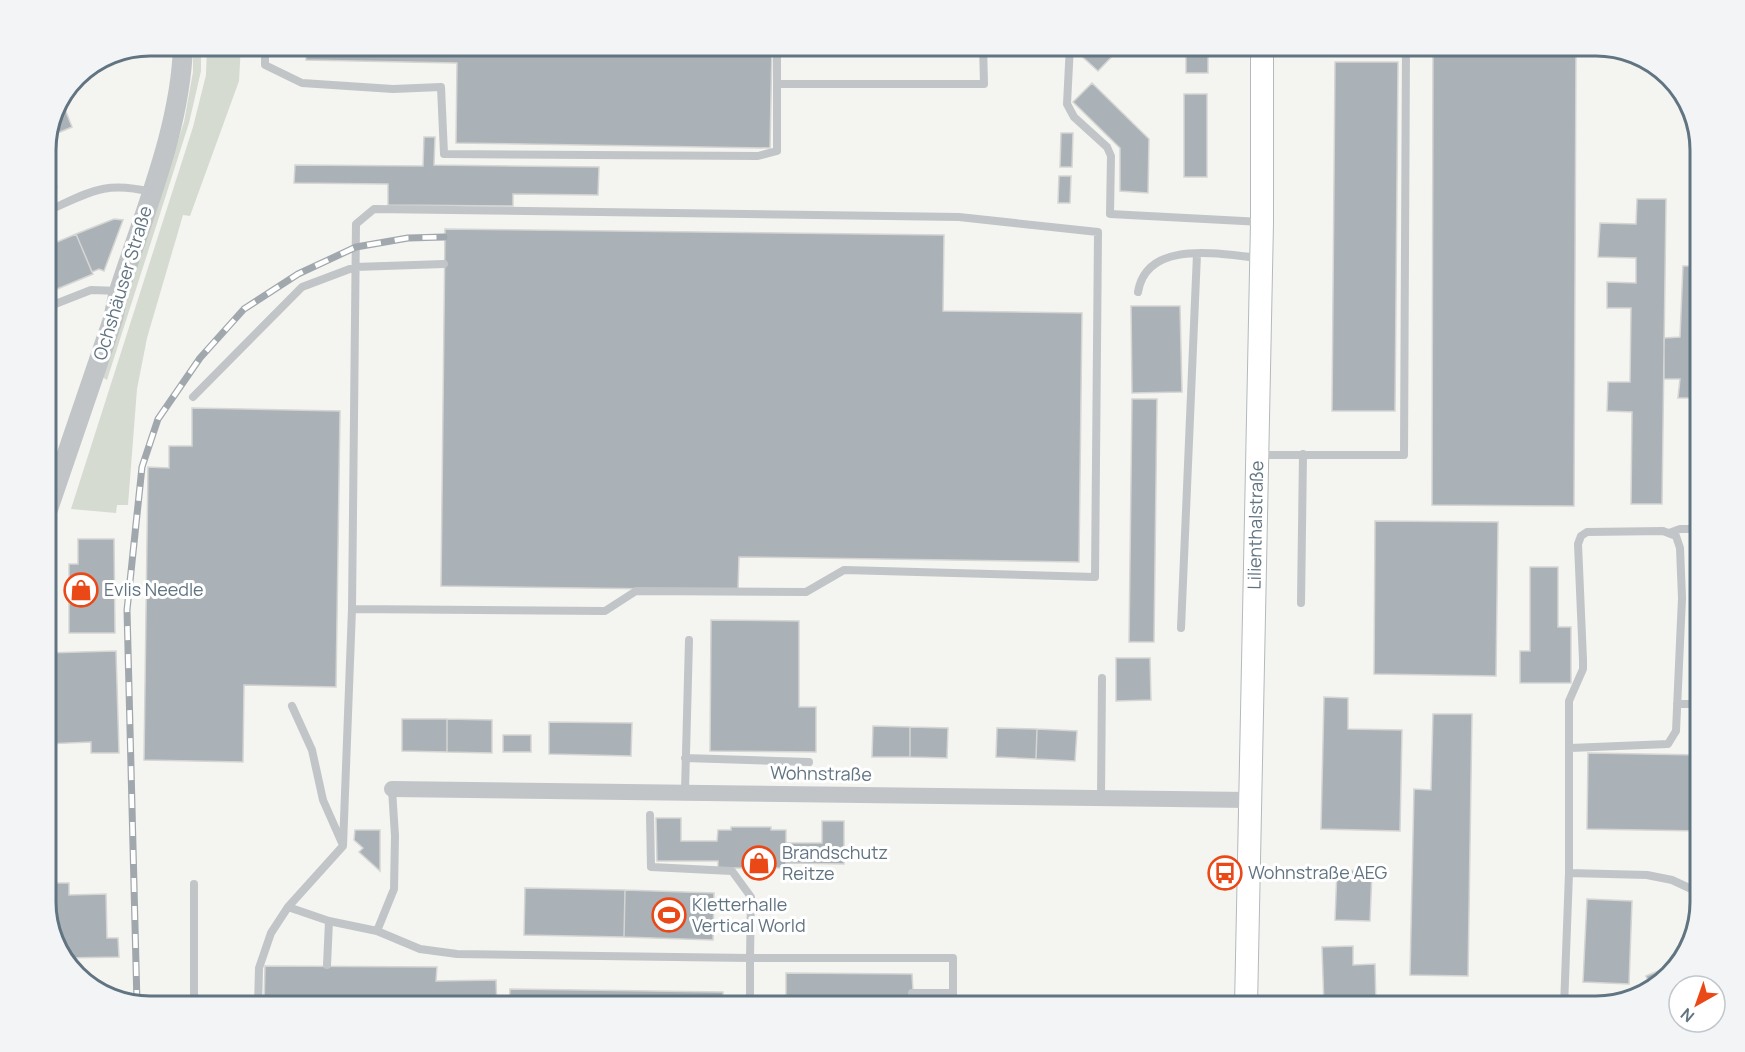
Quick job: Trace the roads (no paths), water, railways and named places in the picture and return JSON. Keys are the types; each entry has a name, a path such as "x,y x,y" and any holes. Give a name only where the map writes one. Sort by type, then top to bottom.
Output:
{"main road":[{"name":"Lilienthalstraße","path":"1246,996 1262,222 1262,56"}],"street":[{"name":"Ochshäuser Straße","path":"56,481 112,319 152,192 173,121 183,56"},
{"name":"Wohnstraße","path":"392,789 468,792 685,791 1249,800"}],"lane":[{"path":"264,56 264,65 302,83 393,89 441,87 444,154 758,156 777,151 777,56"},
{"path":"777,84 984,84 983,56"},
{"path":"1069,56 1067,104 1074,117 1107,147 1111,156 1110,214 1262,222"},
{"path":"1256,455 1404,455 1406,56"},
{"path":"56,207 103,187 130,186 152,192"},
{"path":"258,996 259,968 271,933 288,907 343,846 352,609 356,224 374,209 958,217 1098,232 1095,577 844,570 807,592 636,591 605,611 352,609"},
{"path":"1138,292 1143,275 1156,261 1179,255 1197,254 1261,258"},
{"path":"1181,628 1197,254"},
{"path":"193,397 302,287 356,267 444,264"},
{"path":"56,304 91,290 119,291"},
{"path":"1301,603 1303,454"},
{"path":"1669,533 1680,529 1690,529"},
{"path":"1564,996 1569,873 1569,701 1583,669 1578,556 1581,536 1587,532 1663,531 1676,536 1680,548 1682,598 1677,731 1668,744 1570,748"},
{"path":"685,791 689,640"},
{"path":"1101,798 1102,678"},
{"path":"1677,704 1690,704"},
{"path":"292,706 312,750 323,800 343,846"},
{"path":"685,758 809,762"},
{"path":"377,931 394,889 395,836 392,789"},
{"path":"650,815 651,867 732,871 751,897 750,996"},
{"path":"1569,873 1647,875 1672,880 1690,887"},
{"path":"194,884 194,996"},
{"path":"288,907 329,921 377,931 420,949 457,954 953,958 953,993 912,993"},
{"path":"327,965 329,921"}],"railway":[{"path":"137,996 127,610 142,467 158,419 200,358 244,309 298,274 356,247 408,238 444,237"}],"place":[{"name":"Evlis Needle","path":"81,590"},
{"name":"Brandschutz Reitze","path":"759,863"},
{"name":"Wohnstraße AEG","path":"1225,873"},
{"name":"Kletterhalle Vertical World","path":"669,915"}]}
